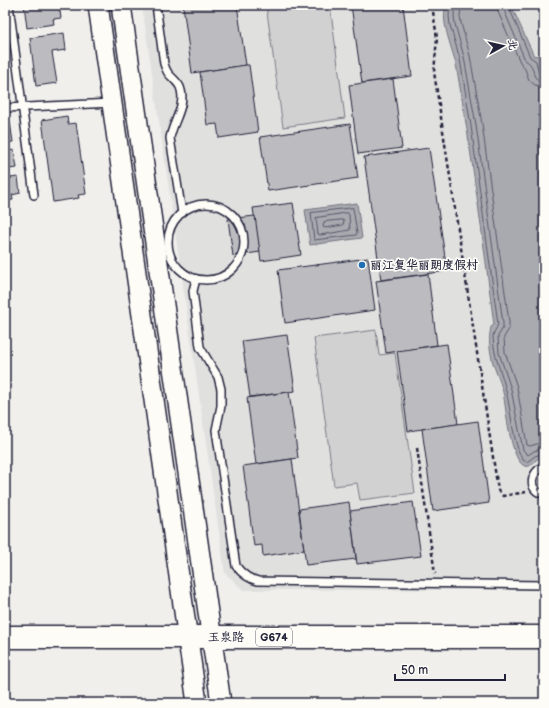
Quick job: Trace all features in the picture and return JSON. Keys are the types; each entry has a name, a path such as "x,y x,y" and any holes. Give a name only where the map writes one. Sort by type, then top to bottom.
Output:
{"highway":[{"name":"玉泉路","path":"5,637 544,637"}],"street":[{"path":"98,5 197,703"},
{"path":"121,5 162,249 211,637 221,703"}],"lane":[{"path":"9,5 34,195"},
{"path":"156,5 164,64 168,72 178,83 182,96 181,109 170,138 182,213"},
{"path":"5,108 112,103"},
{"path":"208,204 225,209 237,221 244,237 244,246 237,264 231,271 214,279 196,279 180,270 162,249 169,236 171,227 182,213 190,208 208,204"},
{"path":"196,279 193,291 200,347 218,377 221,389 221,406 216,430 236,566 246,577 258,582 544,585"},
{"path":"544,466 538,468 532,479 536,490 544,494"}],"path":[{"path":"432,5 437,38 434,72 498,490 500,494 507,496 536,490"},
{"path":"417,448 436,584"}],"shaded area":[{"name":"丽江复华丽朗度假村","path":"142,5 544,5 544,590 243,590 225,573"},
{"path":"266,5 330,5 345,118 283,127"},
{"path":"376,330 379,355 395,353 415,493 360,500 357,483 334,486 314,338"}],"water":[{"path":"447,5 511,5 534,56 540,55 541,68 544,74 544,457 537,459 529,466 523,465 515,452 509,432 503,392 490,351 490,330 494,325 477,197 456,63 444,19"},
{"path":"357,203 362,238 310,245 305,210"}],"building":[{"path":"24,5 59,5 61,18 53,19 54,24 27,28"},
{"path":"183,5 237,5 246,65 192,73"},
{"path":"351,5 403,5 412,76 362,83"},
{"path":"64,33 66,50 52,52 57,83 36,86 30,38"},
{"path":"249,65 258,132 219,138 217,124 207,125 200,72"},
{"path":"393,79 402,148 358,154 349,85"},
{"path":"67,116 68,124 76,123 86,194 78,195 79,198 53,202 42,120"},
{"path":"5,122 10,122 13,142 5,143"},
{"path":"350,124 358,178 268,191 260,137"},
{"path":"5,143 7,151 14,150 17,168 9,169 10,178 18,177 20,193 12,195 13,200 5,201"},
{"path":"429,148 447,271 381,280 364,157"},
{"path":"293,203 301,255 261,261 253,208"},
{"path":"255,216 260,252 233,256 228,219"},
{"path":"368,258 375,310 285,323 278,270"},
{"path":"428,274 437,345 386,353 376,281"},
{"path":"287,335 295,391 250,397 242,341"},
{"path":"447,344 458,424 408,431 397,351"},
{"path":"289,392 298,458 256,464 247,398"},
{"path":"478,421 489,503 433,511 422,429"},
{"path":"292,459 304,550 263,556 262,545 254,546 243,466"},
{"path":"349,502 356,559 306,565 299,509"},
{"path":"413,502 421,556 357,564 350,511"}],"place":[{"name":"丽江复华丽朗度假村","path":"362,265"}]}
